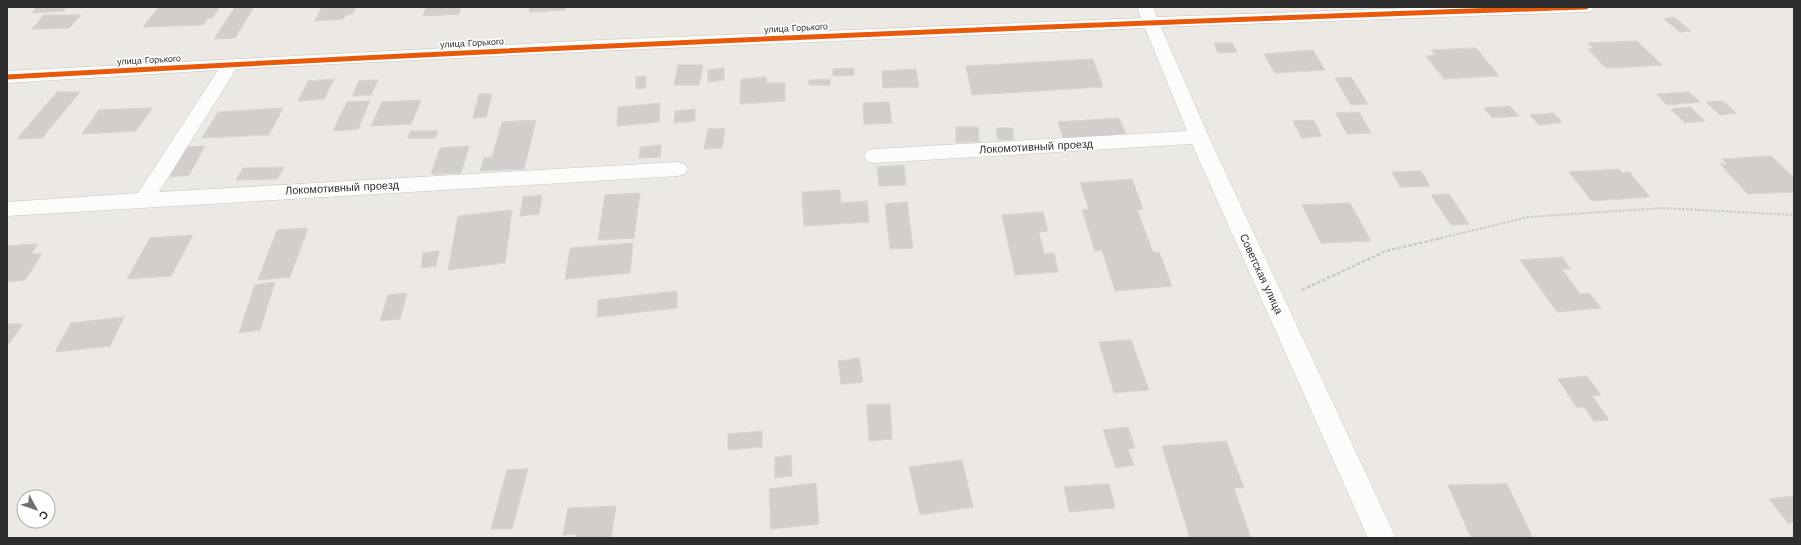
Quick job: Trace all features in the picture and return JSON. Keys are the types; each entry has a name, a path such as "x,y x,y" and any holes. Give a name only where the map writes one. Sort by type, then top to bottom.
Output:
{"street":[{"name":"улица Горького","path":"7,77 1147,14 1586,7"},
{"name":"Советская улица","path":"1147,14 1198,137 1382,538"},
{"path":"144,200 231,64"},
{"name":"Локомотивный проезд","path":"874,156 1198,137"},
{"name":"Локомотивный проезд","path":"7,209 678,169"}],"path":[{"path":"1274,302 1386,251 1528,217 1663,208 1794,215"}],"building":[{"path":"37,7 67,7 63,11 32,13"},
{"path":"159,7 220,7 212,18 208,18 203,25 143,27"},
{"path":"235,7 254,7 235,38 214,39"},
{"path":"322,7 356,7 352,14 346,15 343,19 315,21"},
{"path":"426,7 461,7 459,14 423,16"},
{"path":"530,7 566,7 565,10 529,12"},
{"path":"44,15 81,15 69,28 32,29"},
{"path":"1674,17 1691,31 1680,32 1664,19"},
{"path":"1637,41 1662,65 1606,68 1588,49 1593,48 1588,43"},
{"path":"1214,43 1232,43 1237,52 1218,53"},
{"path":"1476,48 1499,76 1444,79 1426,56 1435,55 1432,50"},
{"path":"1313,50 1325,70 1275,73 1264,54"},
{"path":"1093,59 1103,87 972,95 966,66"},
{"path":"678,65 703,65 699,85 674,85"},
{"path":"724,68 724,80 708,82 708,70"},
{"path":"854,68 854,75 833,76 833,69"},
{"path":"916,69 919,87 883,88 882,71"},
{"path":"646,76 646,88 636,89 636,77"},
{"path":"766,77 766,83 785,83 785,101 740,104 741,79"},
{"path":"1351,77 1368,104 1351,105 1335,78"},
{"path":"334,79 324,99 298,101 308,81"},
{"path":"830,79 830,85 809,85 809,80"},
{"path":"378,80 371,95 352,96 359,81"},
{"path":"57,92 80,92 42,138 17,139"},
{"path":"1689,92 1700,102 1667,105 1657,94"},
{"path":"479,94 492,94 486,117 473,118"},
{"path":"421,100 411,124 371,126 382,102"},
{"path":"370,101 358,129 333,131 347,102"},
{"path":"1723,101 1736,113 1720,115 1706,102"},
{"path":"889,102 892,123 864,124 863,103"},
{"path":"660,103 659,122 617,126 618,107"},
{"path":"1510,106 1519,116 1492,118 1484,108"},
{"path":"1690,107 1705,121 1685,123 1671,109"},
{"path":"152,108 136,131 82,134 99,110"},
{"path":"283,108 269,135 202,138 218,112"},
{"path":"695,109 695,121 674,123 675,111"},
{"path":"1359,112 1371,133 1347,134 1336,113"},
{"path":"1553,113 1562,122 1539,125 1530,115"},
{"path":"1119,118 1126,134 1064,139 1058,122"},
{"path":"536,120 524,169 480,171 484,158 492,157 502,122"},
{"path":"1313,120 1322,136 1302,138 1293,121"},
{"path":"956,127 978,127 979,142 956,142"},
{"path":"725,128 722,148 704,149 708,129"},
{"path":"996,128 1013,128 1014,140 998,140"},
{"path":"411,131 438,131 435,138 407,138"},
{"path":"661,145 660,157 639,158 640,147"},
{"path":"205,146 189,175 170,177 186,147"},
{"path":"469,146 461,173 431,174 440,148"},
{"path":"1771,156 1794,178 1794,192 1748,194 1720,164 1727,164 1722,159"},
{"path":"904,165 906,185 879,186 877,167"},
{"path":"284,167 277,179 236,180 243,168"},
{"path":"1619,169 1623,173 1629,172 1650,197 1592,201 1569,172"},
{"path":"1421,171 1430,186 1400,187 1392,172"},
{"path":"1132,179 1143,209 1137,210 1153,252 1159,252 1172,286 1115,291 1102,250 1095,251 1082,210 1089,209 1080,183"},
{"path":"840,190 841,203 867,201 869,222 804,226 802,192"},
{"path":"640,193 634,238 598,240 605,195"},
{"path":"1449,194 1469,224 1451,225 1431,195"},
{"path":"542,195 539,214 520,216 523,197"},
{"path":"907,202 913,248 890,249 885,204"},
{"path":"1350,203 1371,241 1321,243 1302,205"},
{"path":"512,210 505,263 448,270 458,216"},
{"path":"1043,212 1048,231 1039,232 1044,254 1054,253 1058,272 1015,275 1002,215"},
{"path":"308,228 290,277 258,280 277,230"},
{"path":"193,235 171,276 127,279 150,238"},
{"path":"633,243 630,273 565,279 570,248"},
{"path":"38,244 31,254 42,254 25,280 7,282 7,246"},
{"path":"439,251 436,266 421,268 423,253"},
{"path":"1562,257 1571,269 1562,269 1580,294 1589,293 1601,308 1557,312 1520,260"},
{"path":"275,282 260,330 239,333 255,285"},
{"path":"677,291 677,308 597,317 598,300"},
{"path":"407,293 400,319 380,321 388,295"},
{"path":"124,317 110,346 55,352 71,323"},
{"path":"7,324 23,324 7,346"},
{"path":"1131,340 1149,390 1114,393 1099,342"},
{"path":"859,358 863,382 841,384 838,361"},
{"path":"1587,376 1601,395 1592,396 1609,420 1594,421 1584,407 1577,408 1558,379"},
{"path":"890,404 892,439 869,441 867,405"},
{"path":"1128,427 1135,448 1128,449 1134,465 1116,468 1103,430"},
{"path":"762,431 762,447 728,450 728,434"},
{"path":"1226,441 1244,488 1234,488 1251,538 1190,538 1162,446"},
{"path":"791,455 792,476 775,478 775,457"},
{"path":"962,460 973,507 920,515 909,467"},
{"path":"528,469 512,529 491,529 507,470"},
{"path":"816,483 819,524 771,529 769,489"},
{"path":"1109,484 1115,508 1069,512 1064,487"},
{"path":"1507,484 1533,538 1471,538 1448,485"},
{"path":"1794,496 1794,522 1788,523 1769,499"},
{"path":"616,506 611,538 576,538 577,534 563,535 568,508"}],"cycle path":[{"path":"7,77 402,55 993,28 1586,7"}]}
